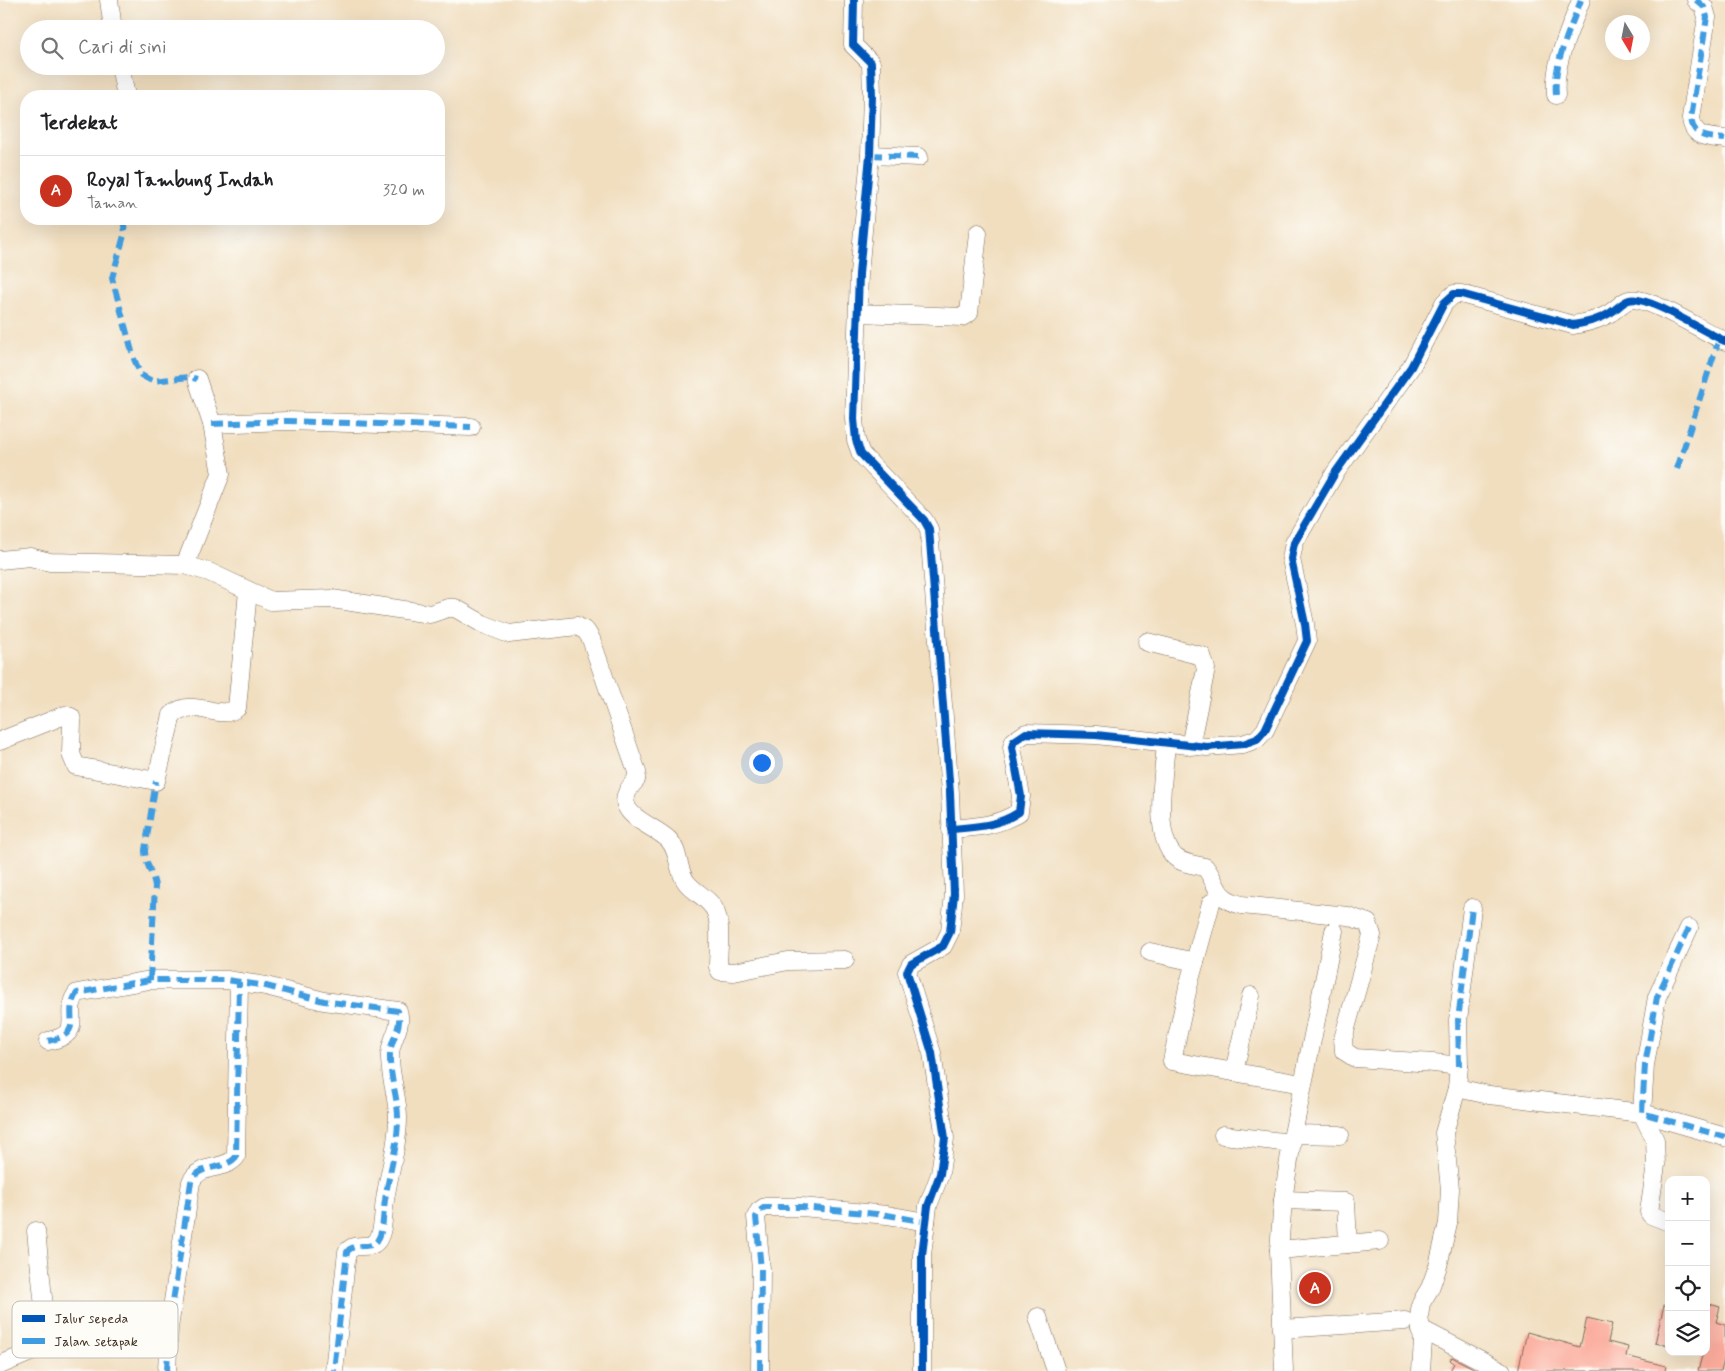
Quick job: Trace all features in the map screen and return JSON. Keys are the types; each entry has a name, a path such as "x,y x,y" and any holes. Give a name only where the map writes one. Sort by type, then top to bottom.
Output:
{"street":[{"path":"109,0 112,20"},
{"path":"854,0 853,45 872,66 870,155 859,274 854,419 856,440 861,454 924,520 930,534 951,829 954,894 950,932 943,946 911,964 908,972 932,1053 945,1138 940,1174 928,1206 922,1255 922,1371"},
{"path":"1556,95 1555,81 1559,62 1581,0"},
{"path":"1696,0 1704,7 1707,17 1691,118 1692,128 1699,136 1725,139"},
{"path":"122,75 125,90"},
{"path":"870,155 919,157"},
{"path":"859,313 962,317 969,313 978,233"},
{"path":"951,829 991,825 1006,821 1019,812 1021,796 1012,748 1019,736 1026,733 1096,735 1190,746 1243,744 1257,739 1264,730 1307,641 1291,559 1294,543 1335,473 1411,367 1449,298 1461,294 1573,324 1588,323 1609,314 1626,301 1636,299 1656,305 1725,341"},
{"path":"185,565 221,474 212,424 197,379"},
{"path":"212,424 286,420 471,427"},
{"path":"0,560 30,557 50,562 185,565 216,575 271,601 332,599 430,614 448,608 455,608 483,624 509,634 577,626 586,631 590,639 636,772 636,780 626,793 628,809 634,818 670,841 686,882 717,913 718,967 720,971 734,972 788,961 845,960"},
{"path":"0,741 65,715 70,717 72,721 71,754 76,766 156,781 172,715 177,710 193,708 233,712 237,708 248,591"},
{"path":"1147,642 1202,656 1206,669 1190,746"},
{"path":"1166,744 1161,824 1166,843 1176,858 1189,864 1205,867 1214,879 1219,893 1227,902 1348,916 1368,923 1372,936 1343,1039 1344,1051 1355,1058 1459,1066"},
{"path":"1210,903 1172,1061 1302,1084"},
{"path":"1413,1325 1419,1317 1421,1303 1430,1288 1438,1266 1448,1223 1450,1189 1444,1134 1457,1088 1459,1066 1458,1020 1472,908"},
{"path":"1666,1221 1655,1217 1649,1212 1656,1165 1654,1140 1642,1113 1645,1065 1657,997 1689,928"},
{"path":"1284,1371 1280,1250 1283,1200 1302,1084 1334,931"},
{"path":"1150,952 1195,962"},
{"path":"48,1041 62,1038 68,1033 73,1024 72,999 77,993 90,989 150,980 239,982 266,986 324,1001 392,1008 398,1011 401,1019 390,1052 398,1116 395,1157 385,1198 380,1235 376,1243 369,1246 356,1246 350,1248 347,1252 334,1371"},
{"path":"172,1301 191,1182 194,1174 200,1170 231,1163 236,1157 239,982"},
{"path":"1234,1072 1251,996"},
{"path":"1457,1088 1489,1095 1642,1113 1725,1137"},
{"path":"1223,1135 1292,1138 1340,1135"},
{"path":"1283,1200 1346,1202 1348,1244"},
{"path":"760,1371 761,1269 756,1217 759,1211 765,1207 802,1207 887,1215 926,1222"},
{"path":"36,1231 43,1301"},
{"path":"1280,1250 1380,1241"},
{"path":"1038,1317 1056,1371"},
{"path":"1413,1325 1423,1341 1422,1371"},
{"path":"1282,1329 1413,1325 1502,1371"},
{"path":"0,1364 16,1358"},
{"path":"167,1358 167,1371"}],"building":[{"path":"1710,1304 1720,1307 1716,1322 1725,1325 1725,1356 1721,1371 1698,1371 1702,1356 1710,1356"},
{"path":"1664,1305 1665,1305 1665,1345 1655,1343"},
{"path":"1587,1318 1612,1324 1608,1342 1628,1347 1626,1356 1666,1366 1665,1371 1518,1371 1527,1332 1580,1347"},
{"path":"1452,1357 1479,1371 1450,1371 1454,1363 1450,1360"}],"marked path":[{"path":"1556,95 1557,71 1560,59 1581,0"},
{"path":"1696,0 1704,7 1707,17 1691,118 1692,125 1702,135 1725,139"},
{"path":"870,155 919,157"},
{"path":"124,225 125,232 112,278 134,359 141,375 152,381 189,377 197,379"},
{"path":"1677,469 1719,339"},
{"path":"212,424 287,421 471,427"},
{"path":"150,980 155,886 146,860 145,850 156,781"},
{"path":"1459,1066 1458,1020 1472,908"},
{"path":"1689,928 1657,997 1645,1065 1642,1113 1725,1137"},
{"path":"48,1041 60,1038 71,1028 71,1008 77,993 150,980 227,980 266,986 324,1001 398,1011 399,1022 390,1054 398,1110 398,1129 382,1227 379,1237 374,1244 354,1247 347,1252 334,1371"},
{"path":"173,1301 191,1182 200,1172 231,1162 236,1157 239,982"},
{"path":"760,1371 761,1269 756,1217 759,1211 765,1207 802,1207 887,1215 926,1222"},
{"path":"167,1371 168,1358"}],"cycle path":[{"path":"854,0 853,45 871,63 872,96 870,155 859,274 854,419 856,440 861,454 924,520 929,529 950,793 954,894 950,932 943,946 911,964 907,972 932,1053 945,1138 940,1174 928,1206 922,1255 922,1371"},
{"path":"951,829 995,823 1019,812 1021,796 1012,747 1014,741 1026,733 1096,735 1207,747 1243,744 1257,739 1265,730 1307,641 1291,559 1294,543 1335,473 1411,367 1444,303 1454,294 1461,294 1573,325 1597,319 1610,313 1626,301 1637,300 1662,308 1725,341"}],"place":[{"name":"Royal Tambung Indah","path":"1315,1288"}]}
